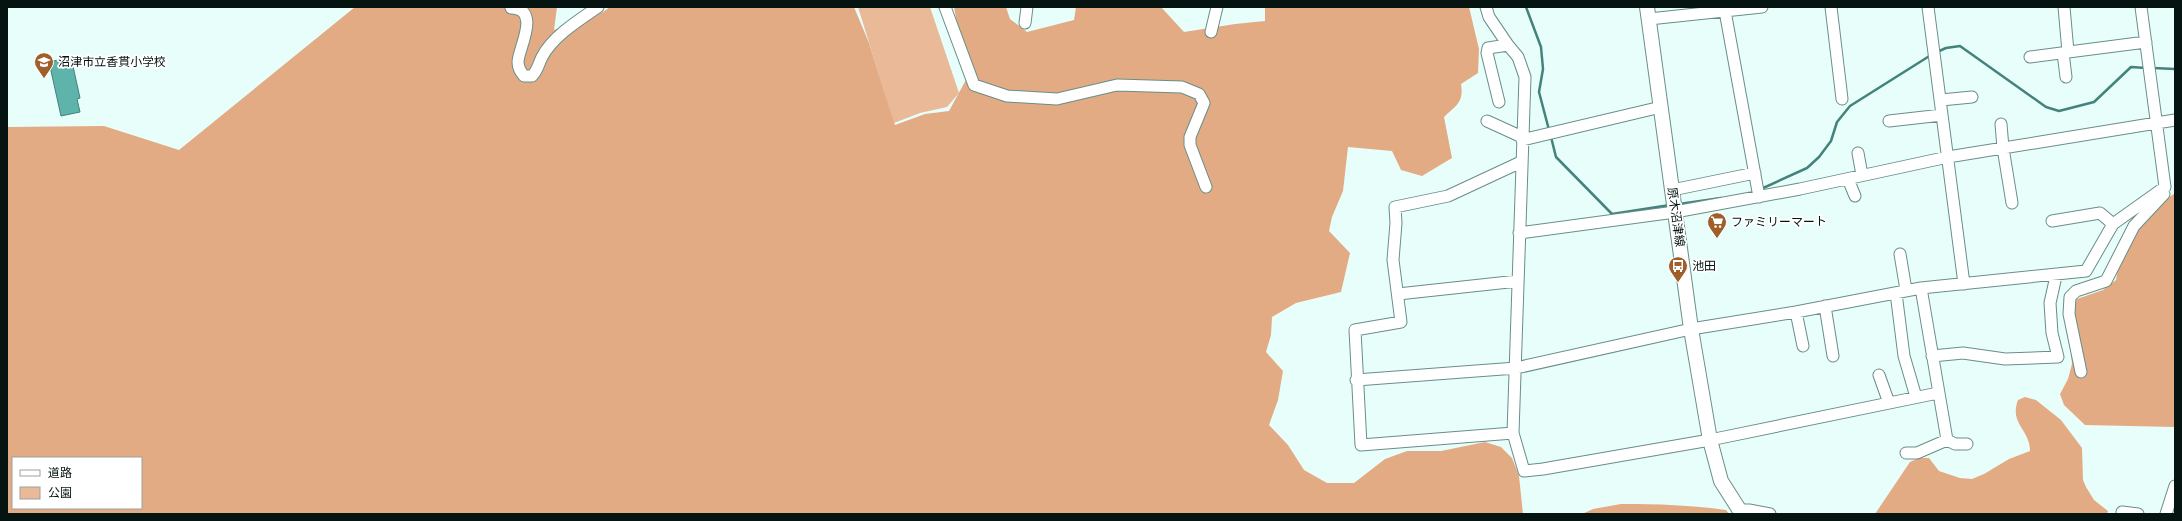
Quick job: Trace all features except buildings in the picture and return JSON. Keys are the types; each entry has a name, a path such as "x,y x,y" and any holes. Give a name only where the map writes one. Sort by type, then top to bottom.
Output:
{"main road":[{"name":"原木沼津線","path":"1648,13 1691,329 1710,440 1721,481 1740,512"}],"street":[{"path":"511,8 517,8 523,13 526,20 526,34 518,60 519,69 524,76 532,76 538,70 542,57 567,27 598,7"},
{"path":"945,7 974,85 1007,96 1057,99 1117,85 1182,88 1199,94 1204,104 1190,137 1190,145 1206,187"},
{"path":"1025,23 1027,7"},
{"path":"1211,32 1217,7"},
{"path":"1486,7 1489,17 1518,57 1525,77 1513,433 1524,471 1710,440 1938,393"},
{"path":"1648,13 1725,11 1762,7"},
{"path":"1831,7 1842,99"},
{"path":"1928,7 1964,284"},
{"path":"2064,7 2066,77"},
{"path":"2081,372 2069,314 2070,297 2076,291 2106,281 2134,226 2166,192 2155,123 2141,7"},
{"path":"1725,11 1758,192"},
{"path":"2030,57 2146,42"},
{"path":"1499,102 1487,53 1488,48 1508,45"},
{"path":"1941,100 1972,97"},
{"path":"1487,121 1522,139 1661,107"},
{"path":"1889,121 1942,115"},
{"path":"1520,234 1673,203 1848,179 1948,157 2175,120"},
{"path":"2001,124 2002,148 2012,203"},
{"path":"1858,153 1862,175"},
{"path":"1513,433 1361,445 1356,380 1355,330 1401,322 1393,260 1396,223 1395,207 1448,196 1521,162"},
{"path":"1673,203 1755,173"},
{"path":"1848,179 1855,196"},
{"path":"1356,380 1516,368 1691,329 1796,312 1921,288 2056,276 2086,271 2113,224 2165,187"},
{"path":"2052,221 2100,213 2105,215 2113,224"},
{"path":"1900,254 1904,356 1916,397"},
{"path":"1932,356 1963,353 2005,359 2058,357 2052,333 2050,303 2056,276"},
{"path":"1398,294 1518,281"},
{"path":"1921,288 1947,440"},
{"path":"1825,306 1833,356"},
{"path":"1796,312 1803,346"},
{"path":"1879,375 1889,403"},
{"path":"1906,452 1918,453 1947,440 1956,444 1967,444"},
{"path":"2166,514 2175,486"},
{"path":"1740,512 1770,514"},
{"path":"2122,512 2138,514"}],"green space":[{"path":"858,7 930,7 959,93 947,107 920,113 894,123"}],"shaded area":[{"path":"355,7 557,7 554,30 603,12 610,7 854,7 869,43 895,125 925,114 949,111 967,78 954,7 1006,7 1010,19 1027,32 1074,20 1076,7 1161,7 1184,32 1265,21 1265,7 1469,7 1479,49 1478,73 1461,84 1462,90 1458,103 1444,117 1452,158 1422,176 1401,170 1392,151 1348,147 1343,191 1332,217 1329,231 1350,253 1341,292 1296,303 1272,317 1271,335 1266,352 1283,371 1278,400 1269,425 1288,445 1304,470 1327,483 1354,483 1385,459 1407,451 1441,451 1485,442 1501,447 1512,458 1519,476 1523,514 7,514 7,127 104,126 179,150"},
{"path":"2175,193 2175,427 2085,425 2064,405 2060,394 2068,379 2072,364 2068,319 2077,299 2103,290 2116,280 2121,251 2144,216"},
{"path":"2025,397 2036,400 2061,420 2082,448 2083,480 2094,500 2108,511 2107,514 1875,514 1910,462 1919,458 1929,458 1939,471 1960,478 1972,479 1984,474 2009,459 2030,451 2027,437 2016,415 2018,400"},
{"path":"1621,504 1700,507 1726,510 1729,514 1582,514 1593,509"}],"water":[{"path":"71,57 80,98 77,99 80,112 61,116 49,62"}],"waterway":[{"path":"1526,7 1541,47 1543,69 1539,92 1549,130"},
{"path":"1937,52 1946,48 1960,46 2046,107 2059,111 2094,102 2131,67 2146,68"},
{"path":"1761,189 1807,168 1819,157 1831,141 1837,122 1850,106 1931,55"},
{"path":"2153,68 2175,69"},
{"path":"1551,137 1556,157 1612,214 1670,205"},
{"path":"1679,204 1721,198"}],"place":[{"name":"沼津市立香貫小学校","path":"44,79"},
{"name":"ファミリーマート","path":"1717,239"},
{"name":"池田","path":"1678,283"}]}
